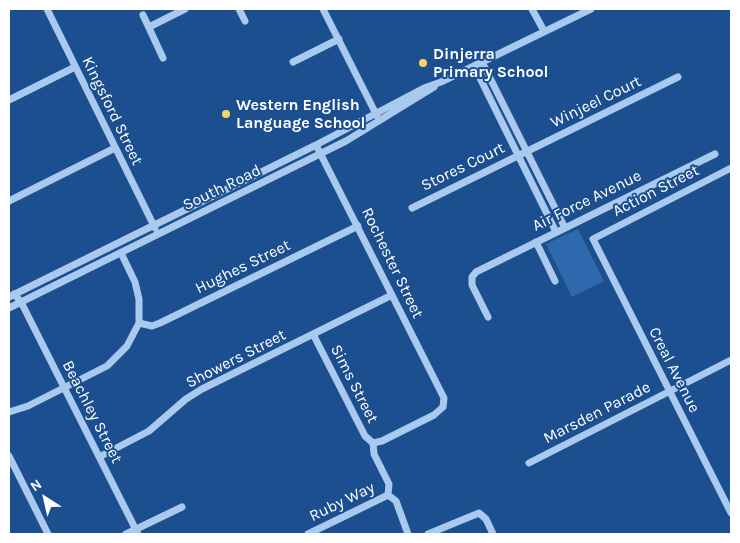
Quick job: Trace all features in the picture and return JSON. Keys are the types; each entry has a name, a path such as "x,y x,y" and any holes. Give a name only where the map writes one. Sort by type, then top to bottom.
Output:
{"street":[{"name":"Kingsford Street","path":"47,9 159,234"},
{"path":"149,27 185,9"},
{"path":"239,9 245,21"},
{"path":"323,9 380,122"},
{"path":"532,9 544,31"},
{"name":"South Road","path":"12,296 316,145 424,88 441,82 591,9"},
{"path":"143,15 163,58"},
{"path":"293,62 339,39"},
{"path":"482,62 564,228"},
{"path":"474,66 556,232"},
{"path":"9,100 75,67"},
{"name":"Winjeel Court","path":"526,151 678,77"},
{"name":"South Road","path":"9,308 321,154 380,122 441,82"},
{"name":"Rochester Street","path":"316,145 442,394 444,402 440,410 382,441 373,443"},
{"path":"9,201 115,148"},
{"name":"Stores Court","path":"412,208 526,151"},
{"name":"Air Force Avenue","path":"488,317 473,288 473,275 714,154"},
{"name":"Action Street","path":"593,239 731,168"},
{"name":"Hughes Street","path":"138,323 152,326 160,323 358,226"},
{"name":"Creal Avenue","path":"593,239 731,513"},
{"path":"536,242 555,281"},
{"path":"9,412 64,388 113,362 127,346 138,323 137,289 121,253"},
{"name":"Showers Street","path":"99,457 149,432 186,399 202,390 392,295"},
{"name":"Beachley Street","path":"12,296 21,302 137,532"},
{"name":"Sims Street","path":"313,334 365,436 373,443"},
{"name":"Marsden Parade","path":"530,463 731,360"},
{"name":"Ruby Way","path":"373,443 374,454 388,484 388,495"},
{"path":"9,456 48,534"},
{"name":"Ruby Way","path":"308,534 388,495"},
{"name":"Ruby Way","path":"388,495 396,501 408,534"},
{"path":"126,534 137,532 182,507"},
{"path":"428,534 479,513 486,519 493,534"}],"shaded area":[{"path":"578,229 604,281 572,297 546,244"}],"place":[{"name":"Dinjerra Primary School","path":"423,63"},
{"name":"Western English Language School","path":"226,114"}]}
